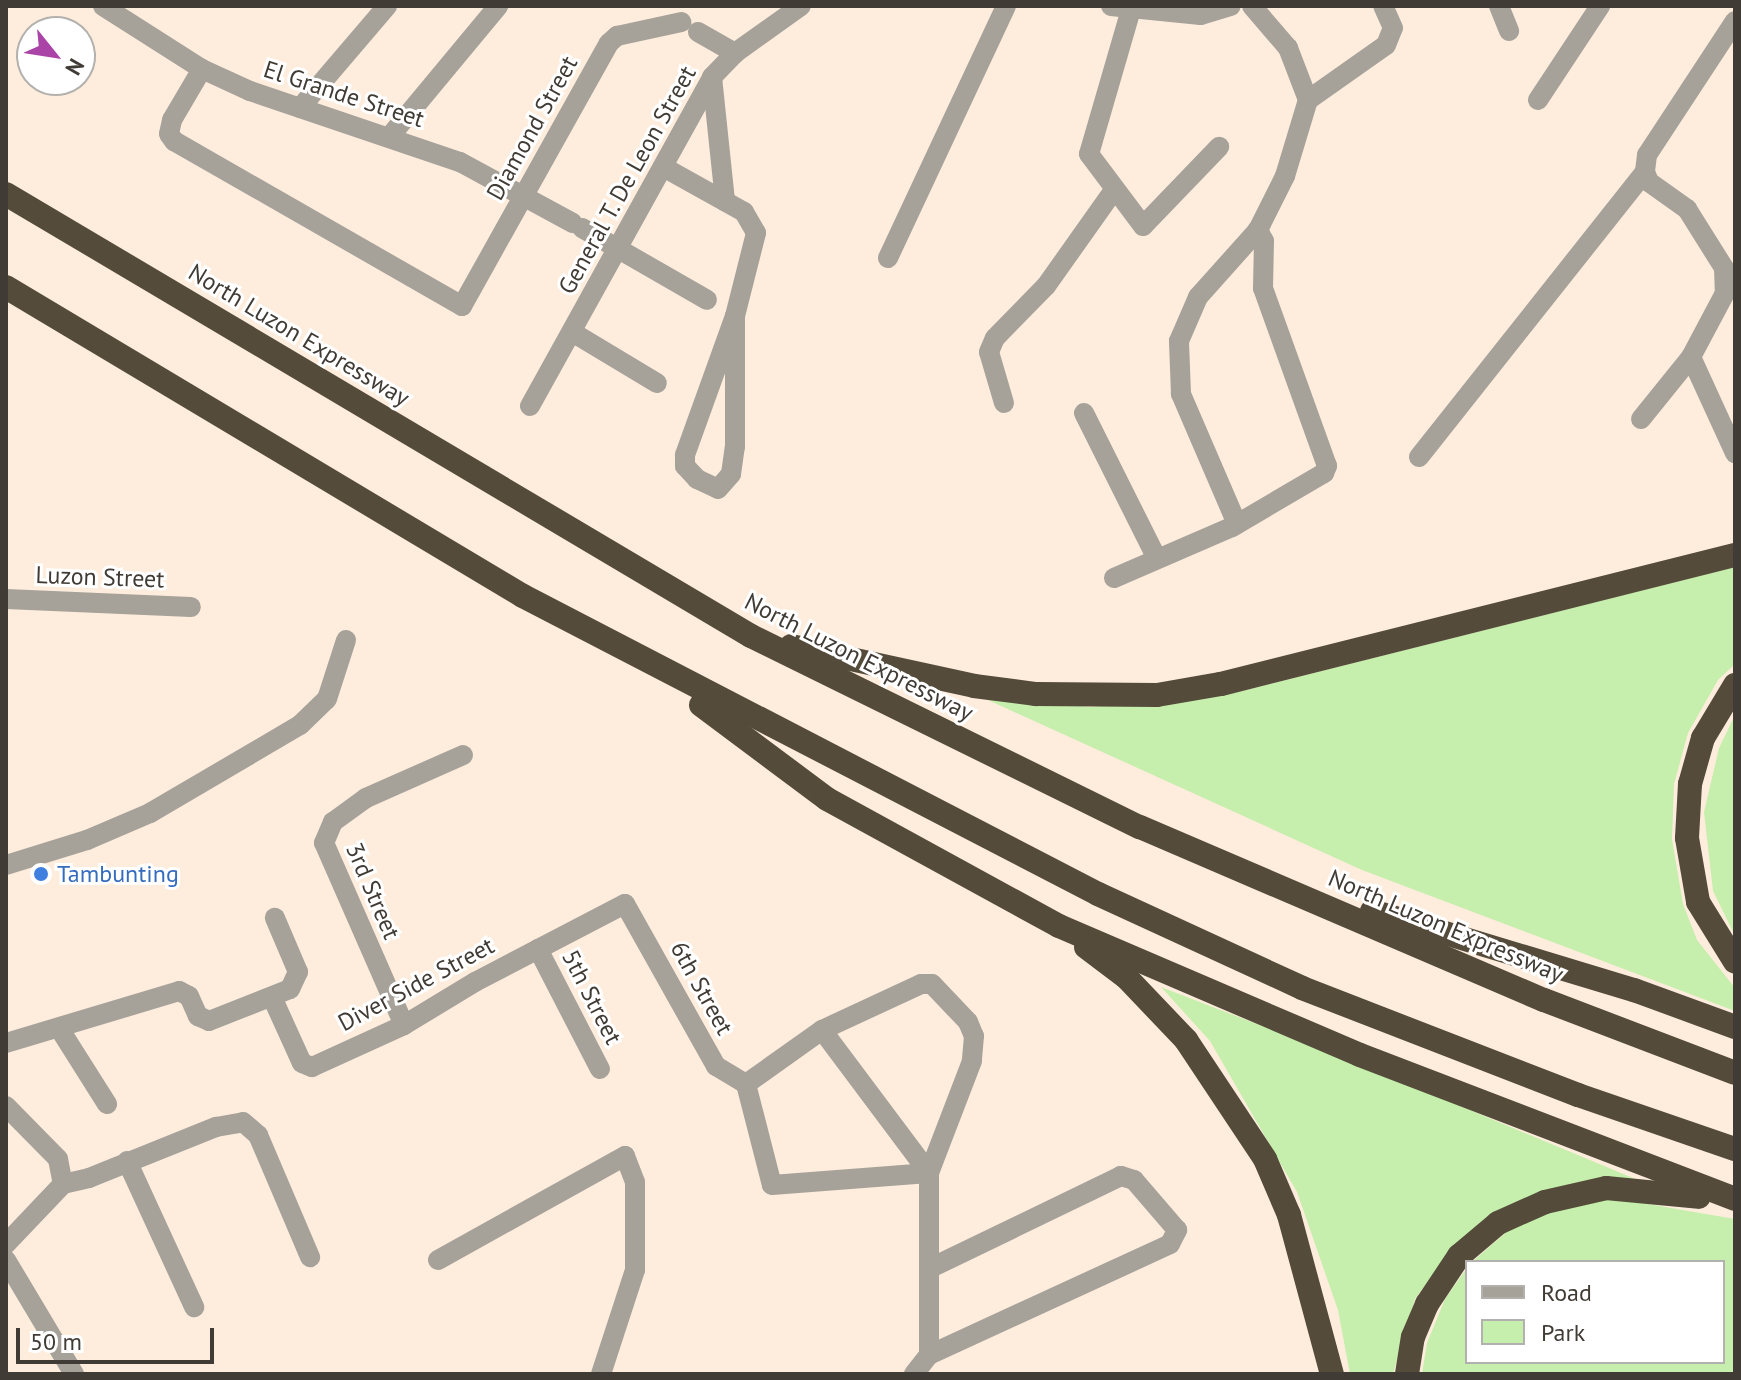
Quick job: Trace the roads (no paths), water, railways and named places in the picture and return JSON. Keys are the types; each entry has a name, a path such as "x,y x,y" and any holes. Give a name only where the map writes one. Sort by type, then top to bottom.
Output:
{"highway":[{"name":"North Luzon Expressway","path":"6,194 751,636 1140,827 1282,885 1544,1000 1735,1073"},
{"path":"6,287 523,596 645,663 1098,894 1302,988 1578,1095 1735,1149"},
{"path":"751,636 974,686 1036,694 1157,695 1221,684 1735,555"},
{"path":"645,663 827,799 1059,926 1360,1055 1735,1200"},
{"path":"1735,685 1703,738 1690,784 1687,838 1698,902 1735,962"},
{"path":"1282,885 1493,945 1735,1027"},
{"path":"1059,926 1127,978 1186,1040 1230,1099 1265,1159 1289,1215 1332,1374"},
{"path":"1407,1374 1413,1337 1427,1304 1459,1256 1498,1223 1545,1202 1606,1188 1735,1200"}],"street":[{"name":"El Grande Street","path":"103,6 202,69 300,108 391,135 460,162 707,300"},
{"path":"300,108 387,6"},
{"path":"391,135 498,6"},
{"name":"General T. De Leon Street","path":"530,406 665,168 712,77 735,53 801,6"},
{"path":"888,258 1006,6"},
{"path":"1219,147 1143,226 1089,154 1088,145 1124,8 1201,15 1231,6"},
{"path":"1237,524 1181,394 1179,341 1198,297 1258,230 1285,176 1308,100 1288,48 1252,6"},
{"path":"1308,100 1386,45 1393,28 1383,6"},
{"path":"1499,6 1509,31"},
{"path":"1538,100 1600,6"},
{"path":"1641,419 1691,357 1725,293 1724,268 1687,209 1649,182 1645,172 1647,155 1735,21"},
{"name":"Diamond Street","path":"202,69 172,120 169,134 174,141 462,306 609,43 617,36 690,27 735,53"},
{"path":"712,77 725,201"},
{"path":"665,168 725,201 754,222 756,233 735,316 685,455 685,466 697,479 718,489 731,474 735,447 735,316"},
{"path":"1419,457 1645,172"},
{"path":"1004,403 989,352 995,338 1046,286 1114,190"},
{"path":"1114,578 1237,524 1324,473 1327,466 1263,288 1264,241 1258,230"},
{"path":"572,332 657,383"},
{"path":"1691,357 1735,453"},
{"path":"1084,413 1157,559"},
{"name":"Luzon Street","path":"6,599 191,607"},
{"path":"6,865 87,840 150,813 300,725 327,699 346,640"},
{"name":"3rd Street","path":"404,1025 324,843 333,822 366,798 463,755"},
{"name":"Diver Side Street","path":"272,997 306,1067 404,1025 625,904"},
{"name":"6th Street","path":"625,904 716,1066 746,1084"},
{"path":"6,1043 179,991 189,996 198,1016 209,1021 272,997 298,982 298,972 275,918"},
{"name":"5th Street","path":"538,949 600,1069"},
{"path":"929,1173 772,1185 746,1084 822,1030 927,983 968,1022 974,1036 972,1061 929,1173 929,1355"},
{"path":"59,1028 107,1104"},
{"path":"822,1030 929,1173"},
{"path":"6,1106 58,1159 63,1184"},
{"path":"6,1244 63,1184 216,1127 243,1122 258,1135 310,1257"},
{"path":"438,1260 625,1156 635,1182 635,1270 601,1374"},
{"path":"127,1161 194,1307"},
{"path":"914,1374 929,1355 1170,1244 1177,1230 1134,1180 1121,1176 931,1268"},
{"path":"6,1260 74,1374"}],"place":[{"name":"Tambunting","path":"41,874"}]}
